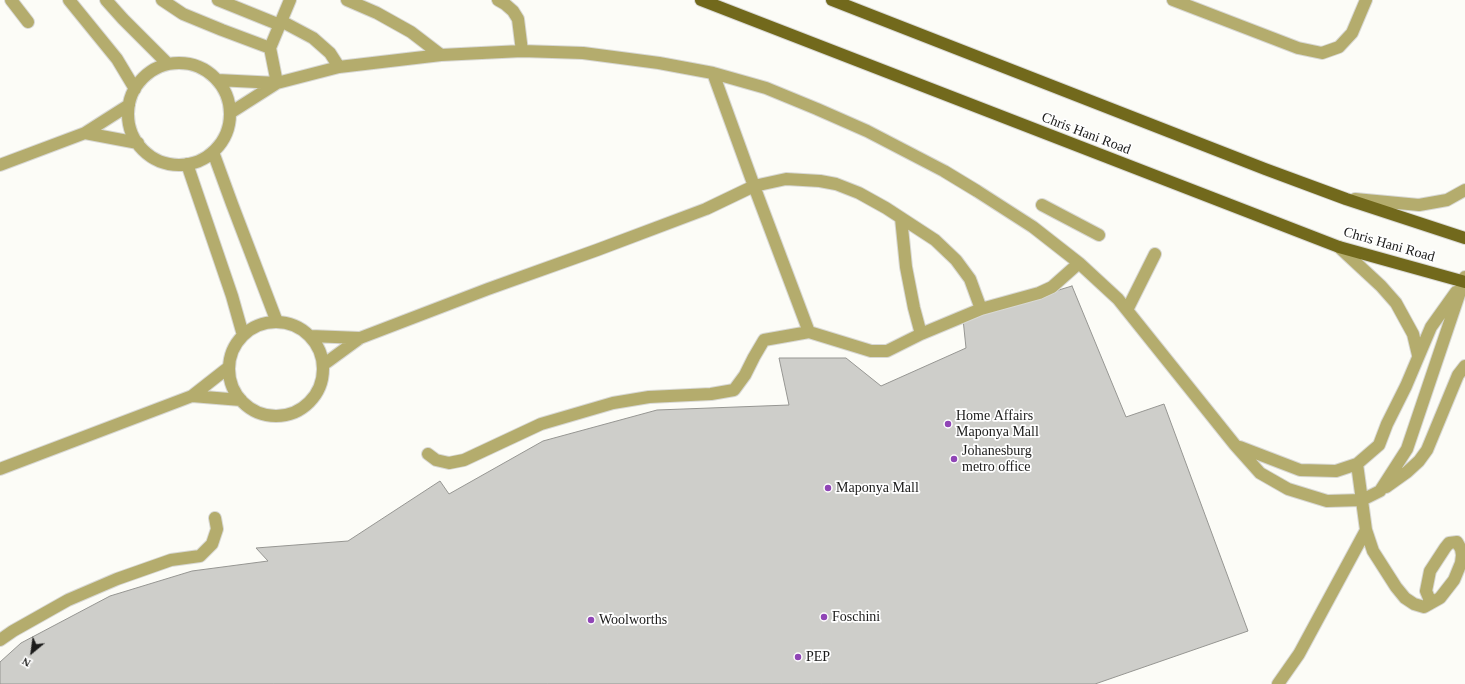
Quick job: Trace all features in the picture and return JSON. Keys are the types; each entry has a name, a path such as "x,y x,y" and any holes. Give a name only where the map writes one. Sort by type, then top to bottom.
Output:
{"main road":[{"name":"Chris Hani Road","path":"701,0 1339,247 1464,280"},
{"name":"Chris Hani Road","path":"832,0 1265,169 1346,199 1465,238"}],"street":[{"path":"11,0 28,22"},
{"path":"69,0 117,59 135,88"},
{"path":"106,0 168,64"},
{"path":"162,0 183,14 270,48"},
{"path":"218,0 281,23 313,38 330,52 339,67"},
{"path":"348,0 377,13 410,32 441,55"},
{"path":"498,0 506,4 518,19 522,51"},
{"path":"1173,0 1298,48 1322,53 1339,47 1352,32 1366,0"},
{"path":"276,83 270,48 281,23 287,1"},
{"path":"217,80 276,83 339,67 441,55 522,51 583,53 659,63 713,73 766,88 817,108 944,171 1033,227 1080,263 1118,299 1235,445 1260,473 1288,489 1327,501 1362,500 1380,491 1407,472 1419,461 1427,450 1458,375 1465,366"},
{"path":"181,62 194,65 207,71 225,90 229,101 229,128 223,141 213,152 201,160 187,164 172,164 159,161 147,153 138,143 132,132 128,119 129,105 135,88 143,77 154,69 168,64 181,62"},
{"path":"713,73 809,332"},
{"path":"230,113 276,83"},
{"path":"1,163 85,133 129,105"},
{"path":"85,133 138,143"},
{"path":"213,152 277,322"},
{"path":"187,164 232,296 243,335"},
{"path":"323,365 360,338 706,209 754,186 786,179 820,181 836,184 859,193 886,208 935,240 956,260 970,279 981,309"},
{"path":"1346,199 1420,205 1447,200 1465,190"},
{"path":"1042,205 1099,235"},
{"path":"901,218 906,267 921,334"},
{"path":"1339,247 1396,302 1413,334 1418,355"},
{"path":"1127,310 1155,254"},
{"path":"428,454 436,460 449,463 464,460 541,424 613,403 649,397 711,394 734,390 745,375 764,340 809,332 871,351 887,351 921,334 981,309 1039,293 1052,287 1080,263"},
{"path":"1235,445 1300,470 1336,471 1357,464 1379,445 1431,327 1464,280"},
{"path":"1380,491 1407,449 1464,280"},
{"path":"277,322 289,324 310,336 318,350 323,365 322,378 318,390 310,401 300,409 288,414 276,416 263,414 251,408 241,400 234,390 230,379 229,367 235,344 243,335 253,328 265,323 277,322"},
{"path":"310,336 360,338"},
{"path":"0,469 192,396 229,367"},
{"path":"192,396 241,400"},
{"path":"1357,464 1366,530 1373,551 1396,587 1405,598 1414,604 1424,607 1440,598 1454,580 1461,563 1462,555 1458,539 1449,543 1430,571 1426,591 1431,603"},
{"path":"0,640 12,631 68,600 110,582 171,560 200,556 212,544 216,529 216,518"},
{"path":"1278,684 1299,654 1366,530"}],"building":[{"name":"Maponya Mall","path":"1072,286 1126,417 1164,404 1248,631 1095,684 0,684 0,662 21,643 110,596 192,571 268,561 256,548 348,541 440,481 449,494 543,441 657,410 789,405 779,358 846,358 881,386 966,348 963,319"}],"place":[{"name":"Home Affairs Maponya Mall","path":"948,424"},
{"name":"Johanesburg metro office","path":"954,459"},
{"name":"Maponya Mall","path":"828,488"},
{"name":"Foschini","path":"824,617"},
{"name":"Woolworths","path":"591,620"},
{"name":"PEP","path":"798,657"}]}
